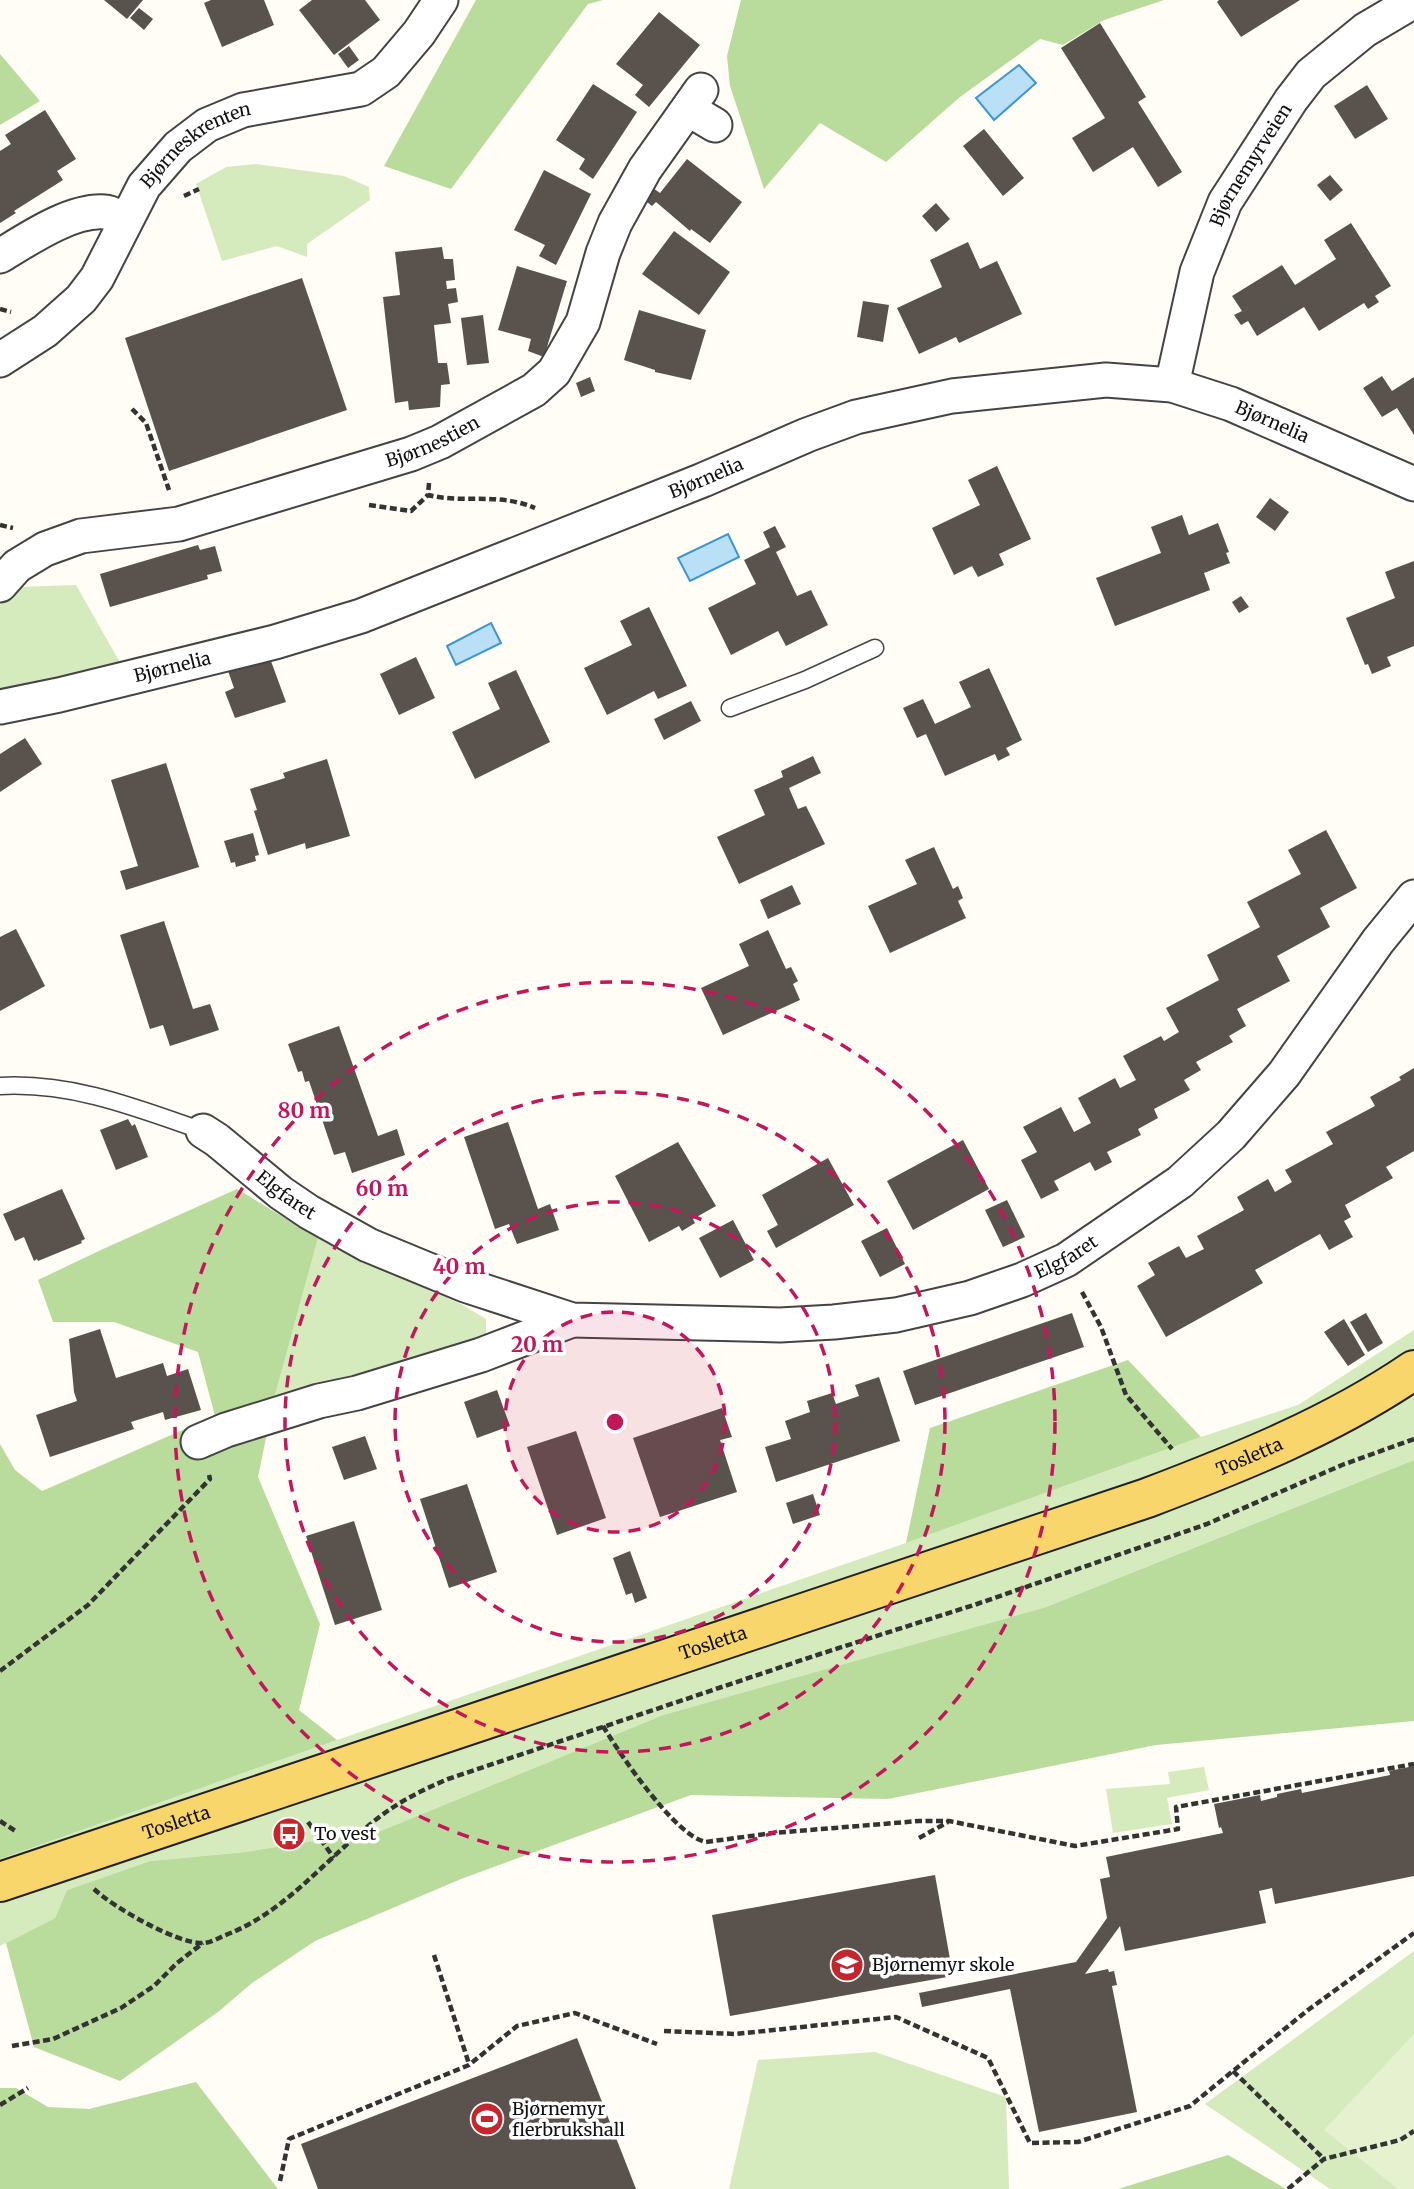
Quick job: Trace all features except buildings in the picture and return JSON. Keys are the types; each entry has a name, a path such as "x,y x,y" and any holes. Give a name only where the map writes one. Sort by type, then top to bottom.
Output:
{"main road":[{"name":"Tosletta","path":"0,1882 918,1577 1193,1481 1340,1414 1414,1370"}],"street":[{"name":"Bjørneskrenten","path":"0,360 45,331 81,299 102,269 144,187 178,147 207,125 243,110 361,89 386,72 419,33 441,0"},
{"name":"Bjørnemyrveien","path":"1172,385 1197,272 1225,202 1311,74 1365,30 1414,1"},
{"name":"Bjørnestien","path":"0,585 17,566 46,549 82,536 179,524 363,469 440,442 534,390 554,372 583,322 603,253 615,223 645,169 701,108"},
{"path":"0,256 35,234 82,213 108,211 125,221"},
{"name":"Bjørnelia","path":"0,707 275,642 349,620 704,480 807,435 856,417 953,396 1106,380 1172,385 1231,404 1414,484"},
{"name":"Elgfaret","path":"203,1131 281,1193 368,1245 465,1285 572,1320 780,1325 896,1315 970,1298 1022,1280 1066,1260 1159,1199 1231,1135 1284,1074 1378,941 1414,897"},
{"name":"Elgfaret","path":"198,1442 226,1430 319,1401 357,1393 481,1354 572,1320"}],"lane":[{"path":"730,708 805,680 875,648"},
{"name":"Elgfaret","path":"0,1086 76,1091 113,1100 203,1131"}],"path":[{"path":"132,409 146,423 179,524"},
{"path":"440,442 450,456 432,471 428,495 446,499 516,500 540,510 556,523 562,536"},
{"path":"1066,1260 1101,1327 1126,1395 1184,1463 1207,1524"},
{"path":"12,2046 53,2039 121,2008 154,1986 203,1944 243,1929 300,1890 377,1819 410,1795 447,1779 977,1604 1207,1524 1342,1465 1414,1439"},
{"path":"0,1671 88,1605 210,1479 198,1442"},
{"path":"603,1726 636,1776 671,1816 695,1839 701,1841 861,1825 949,1821 1074,1846 1178,1829 1176,1807 1414,1764"},
{"path":"0,1821 17,1832"},
{"path":"919,1838 949,1821"},
{"path":"308,1822 334,1858"},
{"path":"91,1886 116,1906 152,1926 203,1944"},
{"path":"664,2031 736,2034 896,2018 988,2058 1030,2143 1078,2142 1190,2106 1308,2010 1414,1933"},
{"path":"434,1955 469,2065"},
{"path":"280,2181 289,2139 469,2065 517,2026 575,2013 657,2044"},
{"path":"1233,2071 1324,2159"},
{"path":"0,2105 28,2088"},
{"path":"1288,2189 1324,2159 1400,2140 1414,2131"}],"green space":[{"path":"476,0 603,0 588,4 451,189 384,166"},
{"path":"741,0 1164,0 1104,20 1063,45 1040,39 960,97 886,162 820,123 764,189 730,86 727,56"},
{"path":"0,54 40,101 0,125"},
{"path":"256,164 344,176 369,187 370,200 307,244 307,257 277,246 222,261 196,184 226,167"},
{"path":"76,585 122,666 0,699 0,605 17,587"},
{"path":"237,1189 318,1238 274,1399 258,1477 320,1624 299,1710 337,1740 0,1859 0,1444 15,1470 42,1491 215,1416 198,1352 114,1322 53,1322 38,1280"},
{"path":"318,1238 461,1304 486,1319 486,1335 446,1350 274,1399"},
{"path":"1414,1330 1414,1460 1046,1607 663,1715 383,1830 245,1852 150,1861 67,1890 55,1918 0,1946 0,1859 1298,1405"},
{"path":"1128,1360 1201,1437 906,1543 930,1428"},
{"path":"1414,1460 1414,1721 1156,1745 888,1799 691,1795 461,1879 315,1941 252,1983 218,2012 120,2081 34,2047 6,1943 55,1918 67,1890 150,1861 245,1852 383,1830 663,1715 1046,1607"},
{"path":"1204,1767 1209,1790 1167,1798 1172,1824 1113,1833 1106,1789 1170,1784 1168,1772"},
{"path":"1414,1951 1414,2189 1330,2189 1205,2104"},
{"path":"1414,2034 1414,2189 1398,2189 1324,2130"},
{"path":"875,2052 1006,2097 1009,2189 729,2189 758,2060"},
{"path":"196,2082 278,2189 0,2189 0,2088 16,2088 48,2107 89,2109"},
{"path":"1228,2155 1286,2189 1118,2189"}],"water":[{"path":"1019,65 1036,83 994,120 976,98"},
{"path":"728,534 739,557 690,581 678,558"},
{"path":"491,623 501,643 456,665 447,646"}],"place":[{"name":"To vest","path":"289,1834"},
{"name":"Bjørnemyr skole","path":"847,1965"},
{"name":"Bjørnemyr flerbrukshall","path":"487,2119"}]}
